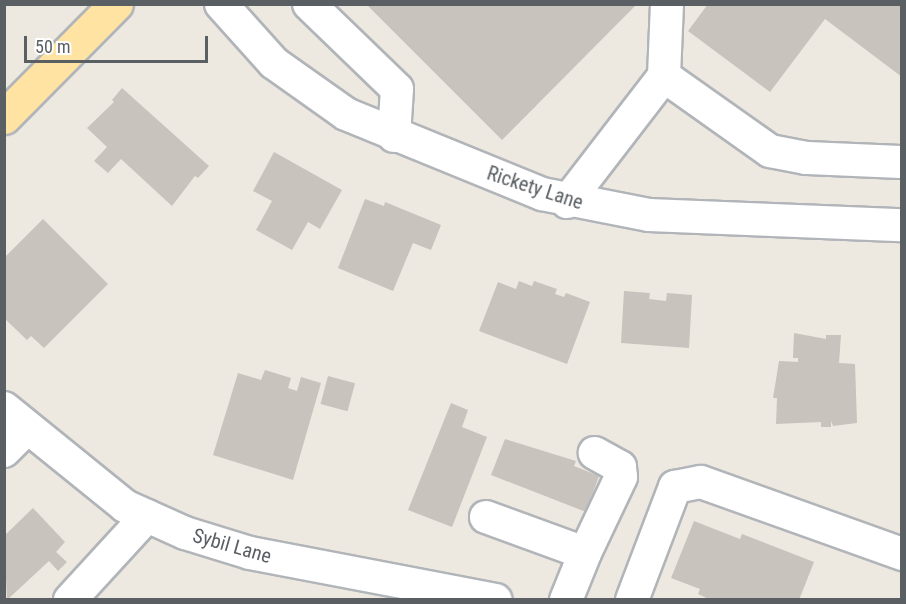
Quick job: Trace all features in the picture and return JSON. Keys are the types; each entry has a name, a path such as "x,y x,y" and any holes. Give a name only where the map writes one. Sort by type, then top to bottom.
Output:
{"main road":[{"path":"4,117 116,4"}],"street":[{"name":"Rickety Lane","path":"221,4 254,44 296,81 345,114 394,136 567,202 650,215 902,225"},
{"path":"309,4 397,89 394,136"},
{"path":"567,202 664,76 667,4"},
{"path":"664,76 770,151 806,158 902,162"},
{"path":"4,451 15,419"},
{"name":"Sybil Lane","path":"15,419 125,506 147,516 250,553 496,600"},
{"path":"566,600 621,477 620,467 595,453"},
{"path":"632,600 675,487 701,482 902,554"},
{"path":"70,600 147,516"},
{"path":"486,517 585,554"}],"building":[{"path":"366,4 637,4 502,140"},
{"path":"708,4 902,4 902,77 825,19 770,92 688,31"},
{"path":"122,88 209,166 198,178 195,176 172,206 121,159 108,173 94,161 107,147 87,128 114,102 112,100"},
{"path":"274,152 342,190 320,229 308,222 292,250 256,230 272,201 253,191"},
{"path":"365,199 384,206 385,202 441,225 431,250 413,243 393,291 338,268"},
{"path":"43,219 108,284 44,348 31,336 27,340 4,318 4,258"},
{"path":"519,281 532,286 534,281 557,289 555,294 564,297 566,293 590,302 567,364 479,331 498,282 516,289"},
{"path":"624,291 650,293 649,299 666,301 667,293 692,295 689,348 621,343"},
{"path":"794,333 826,339 826,335 841,335 839,363 855,364 857,423 833,426 831,421 831,427 821,427 821,422 776,424 777,398 773,398 779,361 798,362 798,358 793,358"},
{"path":"265,370 291,378 288,388 297,391 301,377 321,383 293,480 213,455 238,373 261,380"},
{"path":"328,376 355,383 348,411 320,404"},
{"path":"451,403 468,410 462,427 487,437 452,527 408,510"},
{"path":"505,439 576,461 574,466 599,476 586,512 491,475"},
{"path":"33,508 65,542 56,552 67,562 58,571 49,561 7,600 4,536"},
{"path":"694,521 740,539 742,534 814,562 799,600 711,600 698,594 700,589 671,578"}]}
